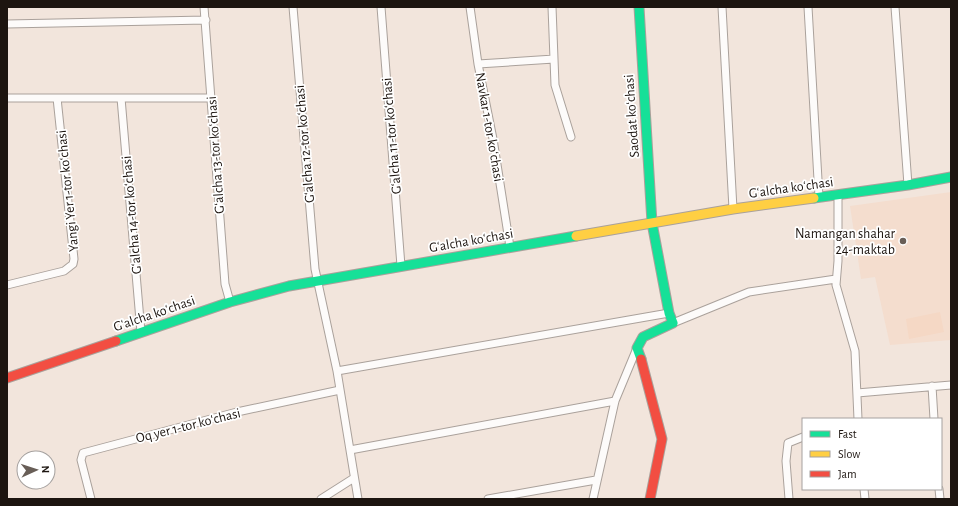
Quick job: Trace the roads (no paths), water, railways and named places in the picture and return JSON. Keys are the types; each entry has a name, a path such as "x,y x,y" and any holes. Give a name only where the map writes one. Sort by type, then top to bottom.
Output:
{"street":[{"name":"Gʻalcha 13-tor koʻchasi","path":"204,7 225,284 230,302"},
{"name":"Gʻalcha 12-tor koʻchasi","path":"293,7 317,282 337,371 358,499"},
{"name":"Gʻalcha 11-tor koʻchasi","path":"381,7 401,266"},
{"name":"Navkar 1-tor koʻchasi","path":"470,7 478,64 493,139 510,247"},
{"path":"552,7 555,85 571,137"},
{"name":"Saodat koʻchasi","path":"638,7 652,223 669,313 673,323"},
{"path":"722,7 733,209"},
{"path":"808,7 819,197"},
{"path":"895,7 908,185"},
{"path":"7,24 206,20"},
{"path":"478,64 554,59"},
{"path":"7,98 211,98"},
{"name":"Yangi Yer 1-tor koʻchasi","path":"7,283 64,272 73,264 57,98"},
{"name":"Gʻalcha 14-tor koʻchasi","path":"121,98 141,332"},
{"name":"Gʻalcha koʻchasi","path":"7,378 256,294 401,266 733,209 908,185 951,177"},
{"path":"838,195 838,262 836,280 838,294 848,323 855,351 858,418"},
{"path":"593,499 596,480 615,401 643,337 749,292 836,280"},
{"path":"337,371 669,313"},
{"path":"637,348 646,373 662,440 650,499"},
{"path":"857,393 951,385"},
{"path":"932,386 934,418"},
{"name":"Oq yer 1-tor koʻchasi","path":"91,499 81,460 83,453 237,412 340,390"},
{"path":"350,450 615,401"},
{"path":"789,499 786,461 788,443 802,437"},
{"path":"321,499 354,478"},
{"path":"488,499 596,480"}],"place":[{"name":"Namangan shahar 24-maktab","path":"903,241"}]}
